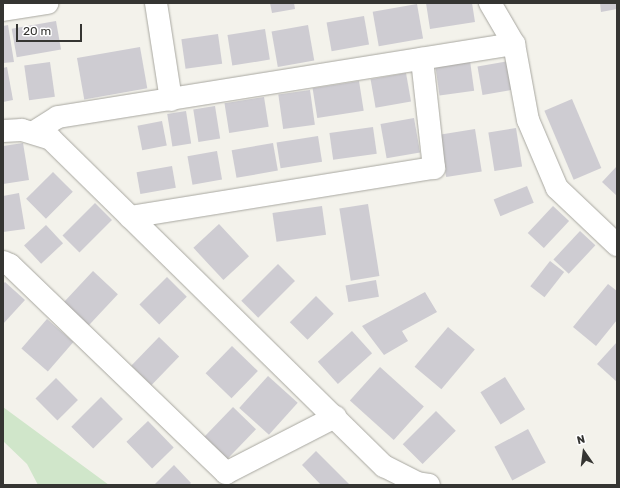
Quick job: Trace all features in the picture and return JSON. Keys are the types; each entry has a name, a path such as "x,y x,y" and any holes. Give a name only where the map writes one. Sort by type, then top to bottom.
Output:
{"street":[{"path":"3,10 47,3"},
{"path":"156,3 171,100"},
{"path":"490,3 514,44 528,120 557,188 617,245"},
{"path":"34,132 47,122 58,117 514,44"},
{"path":"130,217 434,168 422,59"},
{"path":"3,131 34,132 51,139 384,466 417,483 429,485"},
{"path":"3,262 10,265 226,473 335,417"}],"green space":[{"path":"3,407 109,485 38,485 27,464 3,441"}],"building":[{"path":"270,3 294,3 295,9 272,13"},
{"path":"426,3 472,3 475,22 430,29"},
{"path":"600,3 617,3 617,9 601,12"},
{"path":"417,4 423,38 379,46 373,12"},
{"path":"364,16 369,45 332,51 327,23"},
{"path":"56,21 61,50 17,57 12,29"},
{"path":"8,25 14,62 3,63 3,26"},
{"path":"308,25 314,60 278,67 272,31"},
{"path":"265,29 270,60 232,66 227,35"},
{"path":"218,34 222,64 186,69 181,39"},
{"path":"140,47 147,88 84,99 77,58"},
{"path":"470,61 474,91 440,96 435,66"},
{"path":"509,61 514,90 483,95 477,67"},
{"path":"50,62 55,97 29,100 24,66"},
{"path":"7,67 13,100 3,102 3,68"},
{"path":"406,73 411,102 376,108 371,79"},
{"path":"359,81 364,111 317,118 313,88"},
{"path":"310,90 315,125 283,129 278,94"},
{"path":"264,97 269,127 229,133 224,103"},
{"path":"572,99 601,168 574,180 544,111"},
{"path":"215,106 220,139 198,142 193,109"},
{"path":"186,111 191,144 172,147 167,114"},
{"path":"414,118 420,152 387,158 381,124"},
{"path":"162,121 167,146 142,150 137,126"},
{"path":"373,127 377,154 333,160 329,133"},
{"path":"516,128 522,167 494,171 488,132"},
{"path":"475,129 482,171 446,177 439,135"},
{"path":"318,136 322,162 281,168 277,143"},
{"path":"23,143 29,180 3,184 3,146"},
{"path":"273,143 278,171 237,178 232,150"},
{"path":"217,151 222,180 192,185 187,156"},
{"path":"172,166 176,188 140,194 137,172"},
{"path":"617,166 617,196 602,182"},
{"path":"53,172 73,192 46,219 26,199"},
{"path":"527,186 534,203 500,216 494,199"},
{"path":"19,193 25,229 3,232 3,196"},
{"path":"95,203 112,220 79,252 62,236"},
{"path":"368,204 379,276 351,281 339,209"},
{"path":"322,206 326,235 277,242 272,213"},
{"path":"553,206 569,221 544,248 528,233"},
{"path":"219,224 249,256 223,280 193,248"},
{"path":"46,225 63,243 41,264 24,245"},
{"path":"580,231 595,245 569,274 553,260"},
{"path":"550,261 564,272 544,297 530,286"},
{"path":"278,264 295,281 258,318 241,301"},
{"path":"93,271 118,294 85,329 60,306"},
{"path":"167,277 187,297 159,324 139,305"},
{"path":"376,280 379,297 348,302 345,285"},
{"path":"5,282 25,300 3,324 3,284"},
{"path":"608,284 617,291 617,320 596,346 573,327"},
{"path":"425,292 437,312 402,331 408,341 384,355 362,326"},
{"path":"316,296 334,314 308,340 290,322"},
{"path":"47,319 73,342 48,371 21,348"},
{"path":"448,327 475,349 441,389 415,367"},
{"path":"352,331 372,353 338,384 318,362"},
{"path":"159,337 179,356 151,385 131,366"},
{"path":"617,342 617,382 597,364"},
{"path":"232,346 258,371 231,398 206,373"},
{"path":"380,367 424,406 394,440 350,400"},
{"path":"268,376 298,403 269,435 239,408"},
{"path":"505,377 525,409 501,425 480,392"},
{"path":"56,378 78,400 57,420 35,399"},
{"path":"101,397 123,419 93,449 71,427"},
{"path":"233,407 256,429 227,459 204,437"},
{"path":"436,411 456,431 423,464 403,444"},
{"path":"148,421 174,448 152,468 126,442"},
{"path":"528,429 546,463 512,480 494,447"},
{"path":"316,451 349,484 348,485 321,485 302,465"},
{"path":"174,465 191,483 189,485 154,485"}]}
